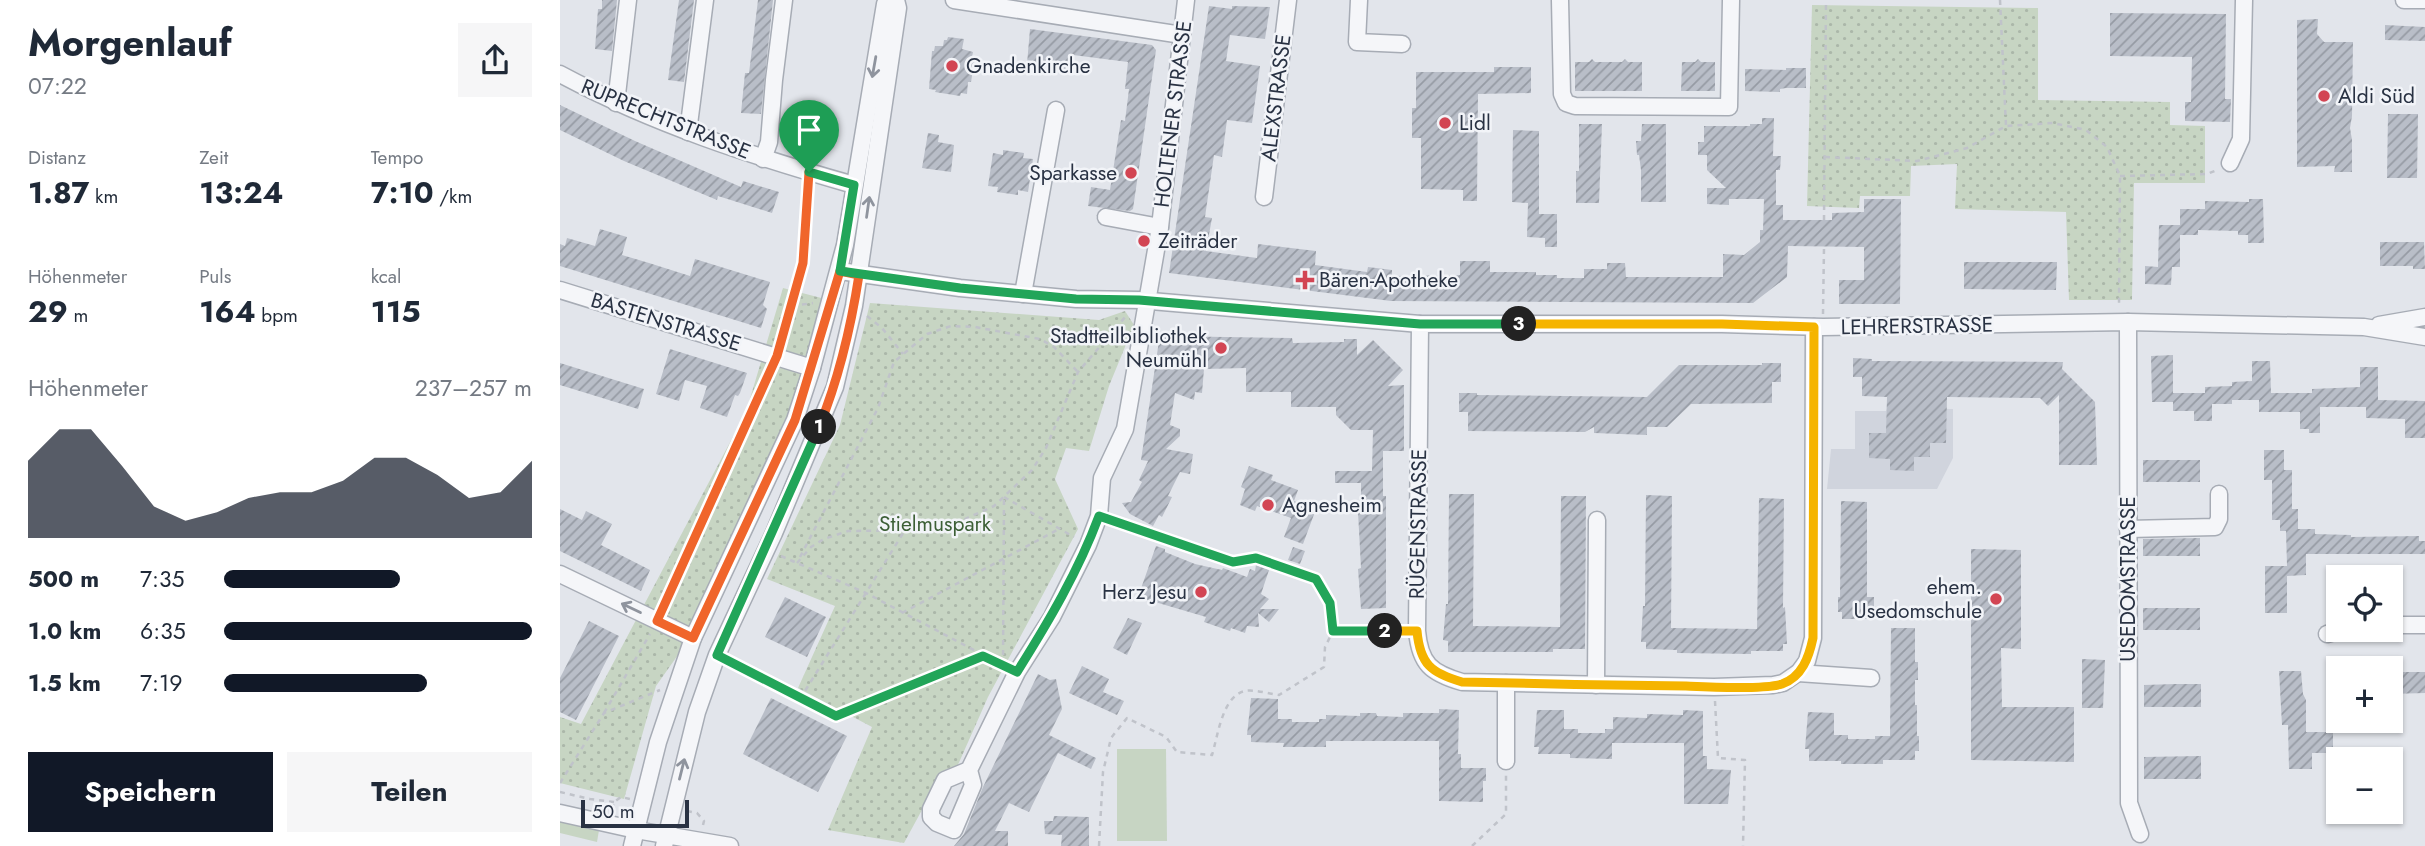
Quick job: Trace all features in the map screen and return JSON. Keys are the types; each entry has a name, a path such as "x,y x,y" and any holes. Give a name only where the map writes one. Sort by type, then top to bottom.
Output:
{"street":[{"path":"616,103 628,0"},
{"path":"688,132 705,0"},
{"path":"763,159 769,142 784,0"},
{"path":"634,838 658,742 693,638 784,444 812,368 840,271 887,0"},
{"path":"666,841 697,712 717,655 766,550 835,387 859,275 898,8 896,0"},
{"path":"954,0 1182,36"},
{"name":"HOLTENER STRASSE","path":"969,770 1010,668 1052,617 1088,545 1099,516 1102,478 1125,429 1143,300 1160,227 1186,0"},
{"name":"ALEXSTRASSE","path":"1264,197 1288,0"},
{"path":"1359,0 1357,42 1402,44"},
{"path":"1560,0 1562,94 1566,103 1575,106 1729,107 1731,0"},
{"path":"2230,163 2241,139 2244,0"},
{"path":"2404,0 2425,0"},
{"name":"RUPRECHTSTRASSE","path":"560,74 616,103 688,132 763,159 854,185"},
{"path":"1023,294 1056,110"},
{"name":"HOLTENER STRASSE","path":"1106,217 1160,227"},
{"name":"LEHRERSTRASSE","path":"840,271 1076,299 1143,300 1420,324 1722,324 1818,327 2123,323 2366,327 2425,337"},
{"name":"BASTENSTRASSE","path":"560,290 812,368"},
{"name":"LEHRERSTRASSE","path":"2366,327 2425,317"},
{"name":"USEDOMSTRASSE","path":"2123,323 2128,529 2129,803 2140,834"},
{"name":"RÜGENSTRASSE","path":"1420,324 1417,631 1419,652 1429,667 1444,677 1462,682 1596,685 1773,685 1783,683 1798,674"},
{"path":"1798,674 1807,661 1813,638 1818,327"},
{"path":"2128,529 2215,527 2219,519 2218,494"},
{"path":"1596,685 1597,520"},
{"path":"560,574 693,638"},
{"path":"2403,625 2425,625"},
{"path":"1798,674 1871,678"},
{"path":"1506,683 1506,761"},
{"path":"560,813 634,838 730,846"}],"path":[{"path":"1824,220 1826,0"},
{"path":"2000,0 2006,126"},
{"path":"1825,157 1917,160 1967,148 2006,126 2053,123 2086,130 2108,147 2120,176 2123,323"},
{"path":"2120,176 2207,174 2230,163"},
{"path":"560,783 657,621 777,356 803,263 809,172"},
{"path":"1818,327 1824,247"},
{"path":"797,563 811,547 824,539 848,531 930,530 954,524 994,506 1032,470 1046,448 1078,372 1143,300"},
{"path":"792,306 831,301"},
{"path":"854,306 882,328 903,354"},
{"path":"797,563 878,408 894,362 927,334 951,326 975,327 1040,339 1054,347 1078,372"},
{"path":"1004,497 1088,545"},
{"path":"766,550 866,593 1010,668 1004,561 1004,497"},
{"path":"1099,516 1233,562 1256,558 1316,579 1330,603 1333,631 1325,647 1324,667 1279,695 1246,690 1232,697 1212,755 1177,752 1166,737 1127,718 1111,738 1103,772 1099,846"},
{"path":"902,613 1004,561 1059,529"},
{"path":"800,699 905,530"},
{"path":"1333,631 1417,631"},
{"path":"717,655 836,716 983,656"},
{"path":"1714,687 1718,758 1745,760 1743,846"},
{"path":"604,713 657,690 674,691"},
{"path":"1472,846 1506,814 1506,761"},
{"path":"560,792 614,802"}],"shaded area":[{"path":"1887,408 1953,409 1953,458 1937,489 1827,489 1831,449 1855,449 1855,411 1886,411"}],"green space":[{"path":"1812,5 2038,8 2038,100 2170,102 2170,125 2205,126 2205,183 2134,183 2132,300 2069,300 2066,212 1955,209 1957,164 1911,166 1910,196 1860,196 1859,208 1807,206"},
{"path":"783,288 829,300 809,370 690,638 656,686 624,799 560,783 560,717 581,724 746,412"},
{"name":"Stielmuspark","path":"870,303 1099,320 1125,311 1134,325 1109,386 1089,451 1066,448 1055,479 1078,529 988,697 957,767 941,775 904,843 828,830 872,727 798,688 835,606 767,579 840,425"},
{"path":"1117,749 1166,749 1167,841 1117,841"},
{"path":"560,821 599,830 597,842 560,833"}],"building":[{"path":"602,0 617,0 612,51 595,49 598,9 602,9"},
{"path":"679,0 694,0 684,82 668,80"},
{"path":"758,0 773,0 761,114 741,113 745,73 749,73"},
{"path":"1209,6 1232,9 1232,6 1270,7 1265,39 1230,35 1226,61 1260,66 1252,123 1227,120 1222,157 1214,155 1205,217 1212,218 1206,251 1257,258 1258,244 1316,251 1315,265 1367,272 1368,267 1392,270 1392,276 1460,275 1460,261 1490,261 1490,272 1536,272 1536,275 1557,275 1557,278 1584,278 1584,269 1607,269 1607,263 1625,263 1626,277 1723,277 1723,254 1744,255 1760,242 1764,199 1729,199 1729,205 1707,204 1707,188 1726,188 1707,170 1707,155 1698,155 1698,142 1704,142 1704,126 1750,126 1762,124 1762,118 1774,118 1773,156 1781,156 1780,170 1776,170 1776,205 1783,205 1783,220 1832,220 1832,213 1864,212 1864,199 1901,199 1900,304 1839,304 1839,280 1864,280 1864,247 1788,246 1787,277 1753,303 1391,301 1169,273"},
{"path":"2110,13 2226,14 2225,99 2231,99 2230,122 2185,121 2185,102 2191,102 2192,57 2110,56"},
{"name":"Aldi Süd","path":"2318,19 2317,34 2324,42 2353,42 2350,128 2352,172 2334,172 2335,166 2297,167 2297,20"},
{"path":"2385,25 2425,27 2425,41 2385,40"},
{"path":"1030,29 1152,45 1156,50 1133,209 1130,211 1088,206 1091,187 1110,190 1121,120 1125,121 1129,89 1125,89 1128,62 1073,55 1071,70 1027,64"},
{"name":"Gnadenkirche","path":"948,37 964,39 962,49 973,52 972,57 975,57 967,94 961,93 960,96 929,89 932,51 935,46 943,46"},
{"path":"1592,59 1595,62 1622,62 1625,59 1628,62 1642,62 1642,91 1575,91 1575,62 1589,62"},
{"path":"1698,59 1701,62 1715,62 1715,91 1681,91 1682,62 1695,62"},
{"name":"Lidl","path":"1494,67 1531,67 1531,93 1478,94 1477,201 1463,201 1463,190 1421,189 1421,138 1412,138 1412,108 1416,108 1416,72 1494,72"},
{"path":"1806,68 1806,88 1786,88 1780,89 1780,92 1745,91 1745,69"},
{"path":"560,105 741,187 743,181 779,192 772,213 718,196 717,200 624,161 560,130"},
{"path":"2388,114 2418,114 2417,178 2387,178"},
{"path":"1579,124 1602,124 1599,203 1576,203"},
{"path":"1642,124 1666,124 1666,202 1641,202 1641,170 1636,141 1641,141"},
{"path":"1513,130 1539,131 1539,214 1557,214 1557,247 1545,247 1545,238 1527,237 1528,203 1512,202"},
{"path":"928,133 939,135 938,142 954,145 951,172 922,168"},
{"path":"1003,150 1024,153 1023,158 1033,159 1028,192 1018,190 1018,195 997,192 998,187 988,186 993,153 1003,155"},
{"path":"2249,199 2263,199 2264,243 2248,243 2248,235 2238,235 2238,231 2198,230 2198,235 2180,235 2180,209 2205,209 2205,201 2249,202"},
{"path":"2159,225 2180,225 2180,267 2172,267 2171,285 2145,284 2145,266 2158,267"},
{"path":"600,229 627,237 622,255 690,276 695,259 770,282 763,305 767,309 761,328 560,266 560,244 565,246 567,238 595,246"},
{"path":"2380,242 2424,242 2425,269 2413,269 2413,266 2380,266"},
{"path":"1964,262 2057,262 2056,290 1964,289"},
{"path":"1163,336 1292,338 1293,343 1344,342 1344,339 1357,339 1357,355 1373,340 1403,370 1388,386 1404,385 1404,451 1383,451 1383,496 1386,496 1386,608 1361,609 1358,512 1361,512 1361,483 1335,483 1335,471 1372,471 1373,430 1351,430 1336,415 1336,407 1291,407 1291,392 1246,392 1246,368 1204,369 1202,393 1195,392 1194,400 1175,393 1170,425 1180,429 1180,436 1166,449 1193,454 1190,474 1180,472 1168,496 1172,497 1162,517 1159,515 1153,526 1130,514 1122,503 1131,502 1142,482 1139,480 1148,461 1141,460 1159,341"},
{"path":"670,349 747,373 727,417 700,408 707,386 685,380 679,401 656,394"},
{"path":"2173,355 2173,393 2205,393 2205,387 2232,386 2232,382 2252,381 2252,361 2270,361 2271,393 2312,393 2312,389 2360,387 2360,367 2378,367 2378,400 2425,401 2425,438 2405,438 2405,419 2366,418 2366,407 2320,407 2320,433 2309,433 2309,429 2300,429 2300,412 2259,412 2259,400 2232,400 2232,404 2212,404 2212,421 2194,421 2194,411 2173,411 2173,402 2152,402 2151,356"},
{"path":"1853,358 1872,361 2063,362 2062,369 2095,402 2097,465 2059,465 2059,395 2048,406 2040,398 1947,397 1946,443 1930,443 1930,457 1914,457 1914,471 1890,470 1890,459 1869,458 1869,433 1886,433 1887,397 1862,396 1862,377 1853,377"},
{"path":"560,363 644,389 638,409 560,385"},
{"path":"1781,363 1781,382 1772,382 1772,403 1691,404 1667,427 1647,427 1647,435 1594,433 1594,427 1585,432 1468,431 1468,412 1459,412 1459,393 1647,397 1679,365"},
{"path":"2264,450 2284,450 2284,470 2292,470 2292,509 2298,509 2298,529 2315,529 2315,534 2351,537 2419,536 2419,541 2425,541 2425,554 2306,554 2306,575 2287,576 2287,613 2265,613 2265,566 2287,566 2286,531 2280,531 2280,520 2272,520 2272,480 2264,480"},
{"path":"2143,460 2200,460 2200,482 2143,482"},
{"name":"Agnesheim","path":"1249,466 1273,475 1271,480 1298,490 1294,501 1316,509 1303,544 1284,537 1291,518 1257,506 1255,511 1240,505 1245,489 1241,487"},
{"path":"1449,494 1474,494 1473,626 1560,627 1561,496 1586,496 1585,649 1553,649 1553,652 1448,652 1448,641 1443,640 1448,604"},
{"path":"1646,495 1672,496 1671,628 1757,629 1759,498 1784,499 1783,608 1785,607 1787,644 1783,644 1783,651 1751,651 1751,654 1677,653 1677,650 1646,649 1646,642 1641,642 1645,606"},
{"path":"1841,501 1867,502 1867,597 1874,597 1874,619 1842,619 1842,612 1838,612"},
{"path":"560,509 582,520 586,511 612,524 601,545 650,570 641,591 560,551"},
{"path":"2200,538 2200,556 2143,556 2143,539"},
{"name":"Herz Jesu","path":"1156,546 1195,564 1222,570 1223,568 1247,577 1250,569 1255,571 1256,565 1269,570 1261,594 1269,599 1260,609 1279,609 1269,622 1258,613 1259,627 1247,626 1245,633 1231,628 1230,631 1204,622 1206,617 1138,597"},
{"path":"1293,547 1305,551 1300,564 1288,560"},
{"path":"1971,549 2021,550 2021,649 2001,648 2002,707 2074,707 2074,762 1971,760"},
{"path":"785,597 826,617 807,657 765,637"},
{"path":"2143,608 2200,608 2200,630 2143,630"},
{"path":"1128,618 1142,623 1127,655 1113,648"},
{"path":"589,621 619,636 576,720 560,712 560,678"},
{"path":"1891,628 1915,628 1918,680 1915,680 1915,705 1919,751 1915,751 1915,760 1883,760 1883,764 1809,761 1809,749 1805,749 1808,712 1834,713 1834,735 1848,735 1848,739 1890,736"},
{"path":"2082,659 2105,660 2103,708 2082,708"},
{"path":"1082,666 1109,679 1103,692 1124,701 1117,715 1069,693"},
{"path":"2279,671 2301,671 2306,700 2306,732 2333,733 2333,747 2326,747 2326,753 2312,753 2312,769 2289,769 2288,725 2282,725"},
{"path":"2403,672 2425,672 2425,693 2403,694"},
{"path":"1038,674 1050,680 1056,679 1062,709 1049,735 1096,758 1091,769 1058,753 1029,812 1009,803 995,831 1008,831 1008,846 954,846 964,834 983,787"},
{"path":"2201,684 2201,707 2144,707 2144,685"},
{"path":"771,698 847,736 818,792 743,754"},
{"path":"1251,698 1278,699 1278,719 1292,719 1292,722 1319,722 1319,719 1326,719 1326,715 1360,716 1360,713 1376,713 1377,716 1403,717 1403,713 1459,710 1458,754 1461,754 1461,768 1486,768 1483,802 1439,801 1439,741 1326,741 1326,747 1283,747 1284,743 1251,742 1251,735 1247,735"},
{"path":"1537,710 1564,710 1564,729 1578,729 1578,733 1605,733 1605,729 1613,729 1613,717 1647,718 1647,714 1683,715 1683,710 1703,711 1703,756 1707,756 1707,769 1731,770 1728,804 1684,804 1684,743 1612,743 1612,759 1570,758 1570,754 1538,754 1539,747 1534,747"},
{"path":"2201,756 2201,779 2144,779 2144,757"},
{"path":"1054,816 1089,817 1089,846 1061,846 1062,835 1045,834 1044,821 1053,821"}],"place":[{"name":"Gnadenkirche","path":"952,66"},
{"name":"Aldi Süd","path":"2324,96"},
{"name":"Lidl","path":"1445,123"},
{"name":"Sparkasse","path":"1131,173"},
{"name":"Zeiträder","path":"1144,241"},
{"name":"Bären-Apotheke","path":"1305,280"},
{"name":"Stadtteilbibliothek Neumühl","path":"1221,348"},
{"name":"Agnesheim","path":"1268,505"},
{"name":"Herz Jesu","path":"1201,592"},
{"name":"ehem. Usedomschule","path":"1996,599"}],"route":[{"path":"809,172 803,263 777,356 657,621 693,638 795,420 840,271 859,275 835,387 774,533 717,655 800,699 836,716 983,656 1017,672 1052,617 1088,545 1099,516 1233,562 1256,558 1316,579 1330,603 1333,631 1417,631 1419,652 1429,667 1444,677 1462,682 1714,687 1773,685 1783,683 1798,674 1807,661 1813,638 1814,327 1722,324 1420,324 1139,300 1076,299 859,275 840,271 854,185 809,172"}]}
